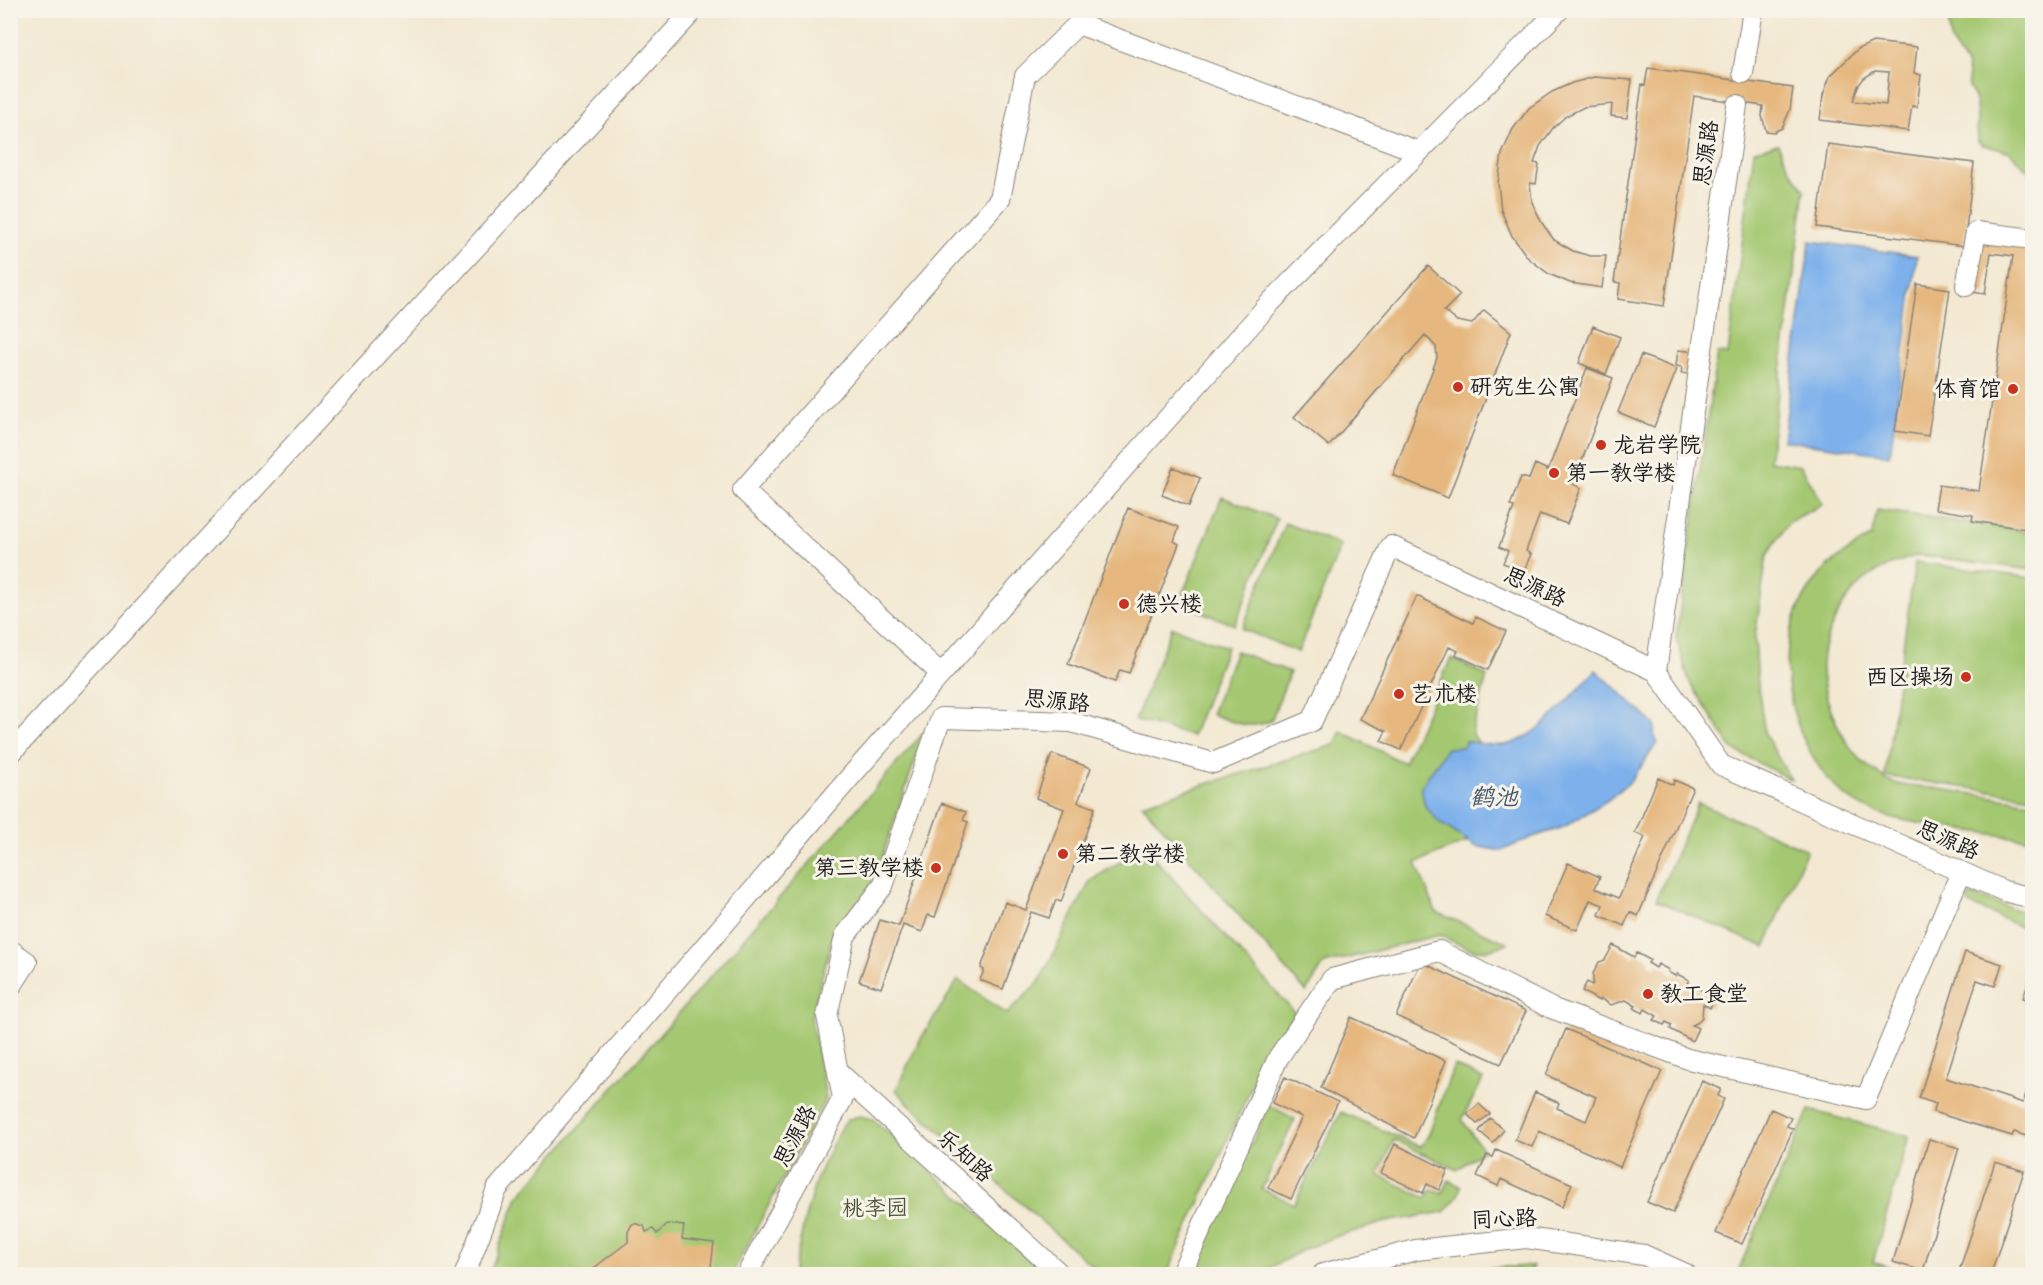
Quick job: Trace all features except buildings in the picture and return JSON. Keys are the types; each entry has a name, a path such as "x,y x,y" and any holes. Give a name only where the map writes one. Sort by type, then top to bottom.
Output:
{"street":[{"path":"10,754 694,10"},
{"path":"1743,73 1754,10"},
{"path":"465,1275 497,1189 851,776 1269,304 1554,12"},
{"path":"941,674 743,490 1000,199 1025,76 1078,24 1419,152"},
{"name":"思源路","path":"1656,671 1737,105"},
{"path":"1966,286 1976,232 2032,239"},
{"name":"思源路","path":"747,1275 843,1098 827,1016 845,936 883,886 941,718 1071,722 1213,763 1312,721 1392,546 1656,671 1720,765 2004,891 2032,898"},
{"path":"1181,1275 1278,1058 1332,979 1439,951 1551,1008 1688,1059 1866,1099 1960,872"},
{"path":"10,950 27,962 10,988"},
{"name":"乐知路","path":"838,1072 1060,1275"},
{"name":"同心路","path":"1323,1275 1416,1250 1526,1238 1644,1255 1686,1275"}],"green space":[{"path":"1947,11 2032,11 2032,175 2010,152 1983,145 1978,141 1976,103 1969,86 1967,66 1951,42"},
{"path":"1778,144 1790,170 1805,190 1769,461 1801,466 1823,504 1789,522 1767,555 1755,637 1758,685 1765,734 1791,780 1732,749 1689,681 1676,637 1717,353 1728,354 1754,150"},
{"path":"1222,497 1277,519 1235,625 1179,603"},
{"path":"1877,510 2032,532 2032,570 1919,555 1871,575 1852,592 1829,631 1823,652 1822,674 1832,713 1844,738 1859,758 1877,773 1899,784 2032,802 2032,840 1911,822 1872,811 1848,798 1836,787 1820,769 1808,748 1792,706 1788,685 1789,641 1794,620 1803,600 1827,567 1872,536"},
{"path":"1285,523 1341,545 1298,652 1242,629"},
{"name":"西区操场","path":"1915,562 2032,578 2032,797 1885,776"},
{"path":"1172,627 1227,647 1192,736 1135,720"},
{"path":"1236,651 1290,672 1271,721 1247,725 1211,714"},
{"path":"1451,658 1487,676 1472,733 1528,817 1416,863 1436,912 1508,943 1488,950 1480,950 1458,944 1440,935 1324,964 1306,992 1142,804 1334,745 1341,731 1404,763"},
{"path":"925,731 874,881 834,932 811,1017 826,1098 732,1274 489,1274 518,1197"},
{"path":"1698,803 1807,850 1765,947 1656,900"},
{"path":"1144,847 1295,1013 1264,1059 1167,1274 1101,1274 896,1090 917,1045 958,980 1007,1014 1039,982 1090,881"},
{"path":"1970,896 2032,915 2032,932 1969,904 1967,900"},
{"path":"1454,1065 1483,1079 1462,1120 1483,1150 1457,1170 1394,1140 1378,1175 1426,1198 1431,1190 1442,1194 1449,1180 1461,1187 1456,1199 1444,1212 1386,1222 1338,1236 1307,1248 1258,1274 1188,1274 1258,1130 1267,1104 1295,1119 1262,1189 1294,1204 1341,1112 1421,1147 1429,1134"},
{"path":"1809,1110 1909,1136 1873,1262 1910,1274 1737,1273"},
{"name":"桃李园","path":"859,1116 873,1119 1045,1274 793,1274 805,1218 817,1177 840,1129 847,1120"},
{"path":"1533,1266 1532,1274 1459,1274 1458,1269"}],"water":[{"path":"1810,241 1917,256 1890,455 1783,440"},
{"name":"鹤池","path":"1596,670 1655,725 1654,735 1658,742 1631,781 1608,800 1564,827 1501,851 1475,846 1440,823 1425,806 1421,787 1447,748 1463,747 1466,741 1489,745 1516,742 1542,726"}],"place":[{"name":"研究生公寓","path":"1458,387"},
{"name":"体育馆","path":"2013,389"},
{"name":"龙岩学院","path":"1601,445"},
{"name":"第一教学楼","path":"1554,473"},
{"name":"德兴楼","path":"1124,604"},
{"name":"西区操场","path":"1966,677"},
{"name":"艺术楼","path":"1399,694"},
{"name":"第二教学楼","path":"1063,854"},
{"name":"第三教学楼","path":"936,868"},
{"name":"教工食堂","path":"1648,994"}]}
